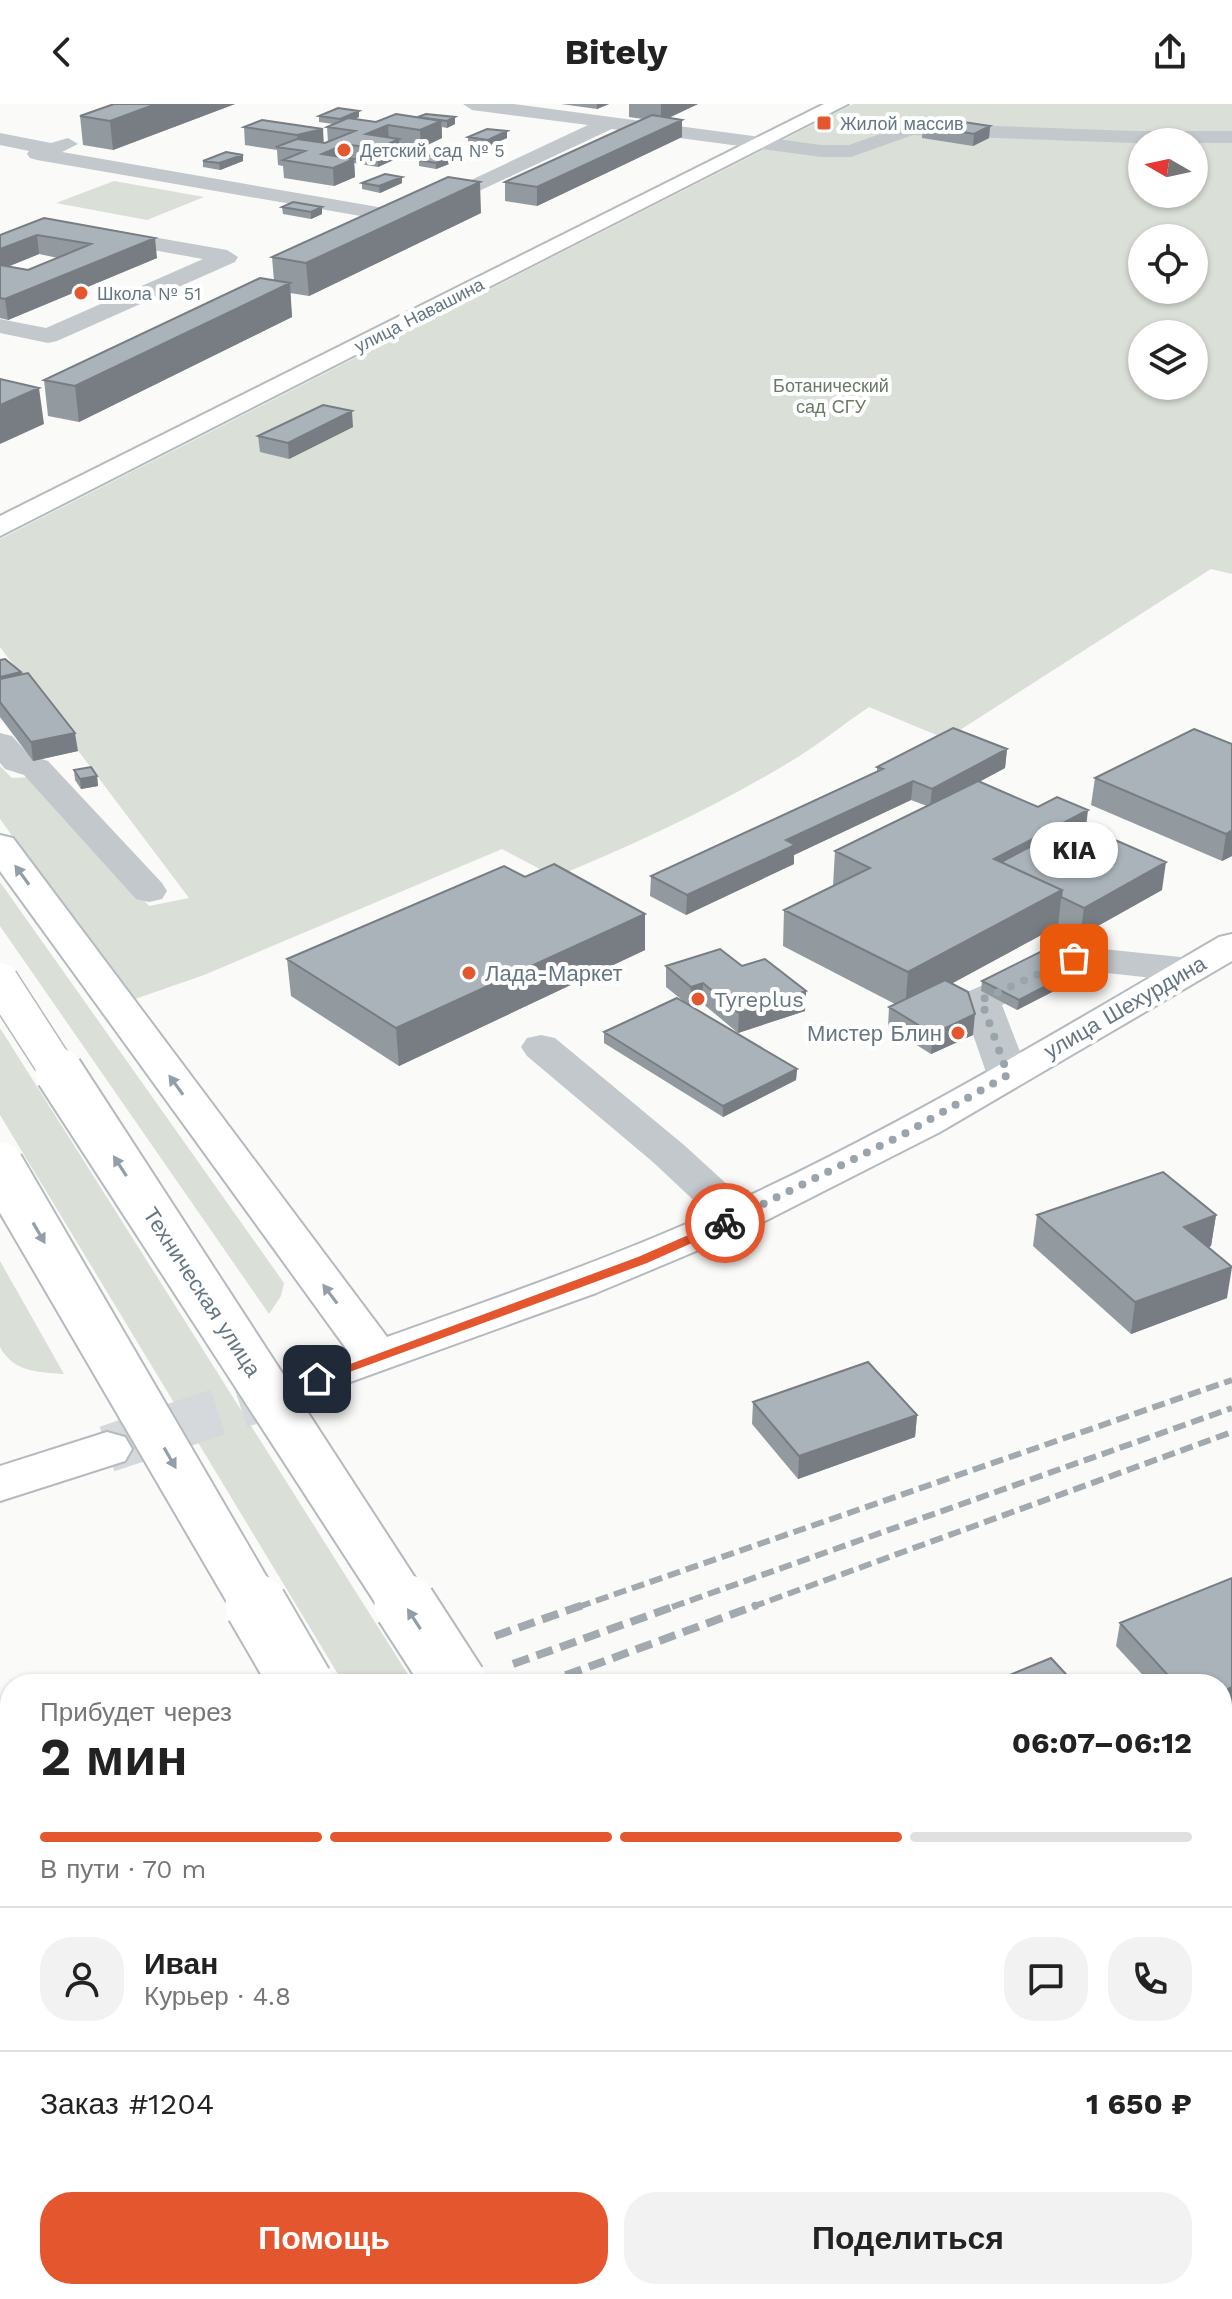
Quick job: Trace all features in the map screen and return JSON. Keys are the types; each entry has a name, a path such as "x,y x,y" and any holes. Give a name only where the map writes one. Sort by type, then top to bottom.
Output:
{"main road":[{"name":"улица Навашина","path":"0,527 839,104"},
{"path":"0,846 377,1356"},
{"name":"улица Шехурдина","path":"317,1379 643,1260 738,1218 904,1134 1232,945"},
{"name":"Техническая улица","path":"0,981 450,1674"},
{"path":"0,1166 296,1674"},
{"path":"0,1484 107,1449"}],"street":[{"path":"472,104 821,151 851,151 911,129 1128,140"},
{"path":"378,232 608,123"},
{"path":"1208,138 1232,137"},
{"path":"0,139 52,149"},
{"path":"81,139 37,154 407,218"},
{"path":"0,245 50,225 227,257 48,336 0,326"},
{"path":"0,743 17,762 36,768 149,891"},
{"path":"1008,1075 981,1000 1074,958 1190,970"},
{"path":"541,1047 669,1154 738,1218"}],"green space":[{"name":"Ботанический сад СГУ","path":"853,104 1232,104 1232,574 1211,569 946,739 869,707 798,757 731,795 645,838 555,877 502,849 204,975 132,1000 0,819 0,766 12,778 34,777 149,906 189,898 0,647 0,539"},
{"path":"114,181 204,197 147,220 56,203"},
{"path":"0,882 284,1283 281,1296 269,1314 0,926"},
{"path":"0,1028 408,1674 338,1674 0,1115"},
{"path":"0,1261 64,1374 19,1366 0,1347"}],"building":[{"path":"114,104 156,104 110,121 80,116"},
{"path":"338,108 359,111 340,119 319,116"},
{"path":"396,114 441,121 420,130 388,125 366,134 399,139 377,149 345,144 322,154 354,159 333,168 283,160 305,151 276,147 297,139 325,143 355,131 327,127 348,118 376,122"},
{"path":"426,114 455,117 447,121 418,117"},
{"path":"652,115 682,120 537,187 505,182"},
{"path":"937,118 990,126 974,134 923,125"},
{"path":"262,120 323,129 297,135 244,127"},
{"path":"487,129 507,131 488,140 468,137"},
{"path":"440,151 457,154 436,163 419,160"},
{"path":"226,152 243,155 219,163 203,161"},
{"path":"385,174 402,177 379,186 362,183"},
{"path":"448,177 480,182 306,263 272,257"},
{"path":"293,202 322,207 311,212 282,207"},
{"path":"44,218 155,238 5,299 0,298 0,265 28,270 91,244 37,235 0,249 0,235"},
{"path":"260,278 290,283 75,386 44,380"},
{"path":"0,379 39,388 0,405"},
{"path":"323,405 352,411 288,443 258,436"},
{"path":"5,659 21,672 0,677 0,660"},
{"path":"28,673 75,733 31,742 0,702 0,679"},
{"path":"953,728 1007,749 932,789 913,781 786,840 795,845 687,895 651,876 883,769 877,767"},
{"path":"1194,729 1232,744 1232,830 1226,834 1095,778"},
{"path":"91,767 97,776 80,779 74,770"},
{"path":"978,781 1038,807 1057,797 1088,810 994,859 1062,890 908,972 784,910 870,868 835,851"},
{"path":"1076,823 1166,862 1084,908 1061,897 1062,890 1001,862"},
{"path":"554,864 645,914 396,1028 287,959 504,866 525,877"},
{"path":"1056,944 1092,962 1019,1000 982,981"},
{"path":"720,949 742,966 765,959 806,991 739,1013 703,983 691,987 666,966"},
{"path":"945,980 968,992 975,1014 933,1034 889,1007"},
{"path":"677,998 797,1069 723,1106 604,1032"},
{"path":"1163,1172 1216,1215 1184,1227 1232,1267 1135,1302 1037,1215"},
{"path":"868,1362 917,1415 799,1456 753,1402"},
{"path":"1232,1578 1232,1674 1167,1674 1120,1623"},
{"path":"1051,1658 1066,1674 1012,1674"}],"tunnel":[{"path":"107,1449 317,1379"}],"railway":[{"path":"578,1607 1232,1380"},
{"path":"672,1607 1232,1408"},
{"path":"752,1607 1232,1432"},
{"path":"495,1636 583,1605"},
{"path":"513,1664 678,1605"},
{"path":"569,1674 757,1605"}],"way so far":[{"path":"725,1223 904,1134 1008,1075 981,1000 1074,958"}],"place":[{"name":"Жилой массив","path":"824,123"},
{"name":"Детский сад № 5","path":"344,150"},
{"name":"Школа № 51","path":"81,293"},
{"name":"KIA","path":"1074,958"},
{"name":"Лада-Маркет","path":"469,973"},
{"name":"Tyreplus","path":"698,999"},
{"name":"Мистер Блин","path":"958,1033"}],"route":[{"path":"317,1379 643,1260 725,1223"}]}
